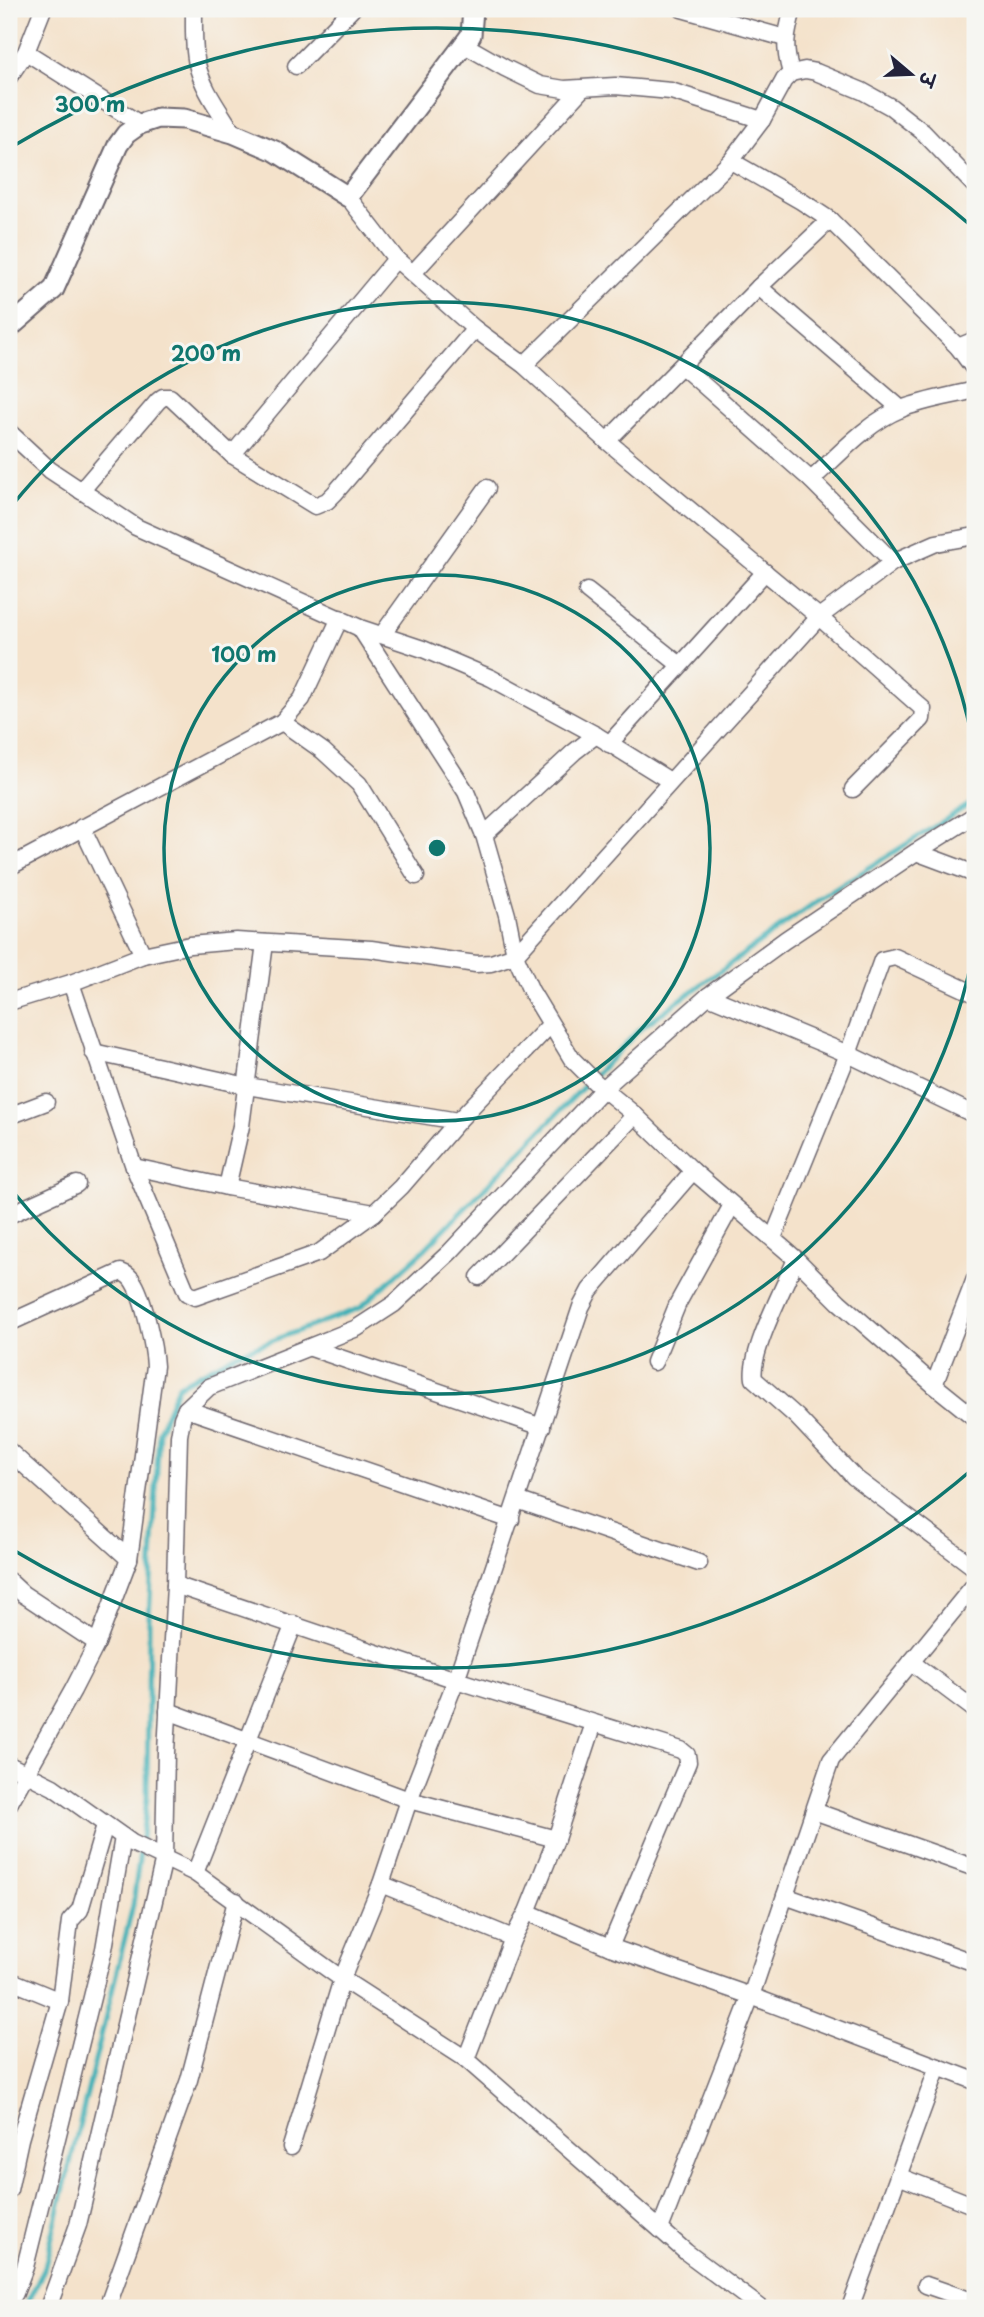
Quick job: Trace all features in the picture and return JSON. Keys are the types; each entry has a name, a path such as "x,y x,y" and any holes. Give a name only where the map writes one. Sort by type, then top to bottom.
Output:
{"street":[{"path":"9,77 26,52 43,9"},
{"path":"194,9 195,52 199,73 206,90 233,133"},
{"path":"296,66 352,9"},
{"path":"348,197 471,34 474,9"},
{"path":"682,9 785,38"},
{"path":"791,73 785,38 793,9"},
{"path":"463,44 540,85 564,89 615,86 671,91 762,120"},
{"path":"26,52 140,124"},
{"path":"524,365 731,161 762,120 784,80 791,73 804,70 816,72 862,91 891,107 922,132 975,186"},
{"path":"413,273 581,89"},
{"path":"9,328 54,289 118,145 126,134 140,124 158,118 184,119 233,133 275,151 348,197 396,259 475,329 524,365 607,441 819,617 924,711 922,719 853,789"},
{"path":"731,161 831,220 958,347 975,370"},
{"path":"607,441 759,287 831,220"},
{"path":"232,455 396,259"},
{"path":"759,287 901,409"},
{"path":"81,491 163,397 174,400 232,455 315,506 321,504 335,493 475,329"},
{"path":"958,347 975,340"},
{"path":"682,366 811,480 892,562"},
{"path":"811,480 860,436 901,409 975,390"},
{"path":"9,432 50,470 136,527 360,628 491,678 603,739 670,781"},
{"path":"382,635 487,488"},
{"path":"9,1002 71,983 143,955 190,945 236,942 371,949 476,964 491,963 515,955 819,617 892,562 936,543 975,536"},
{"path":"484,835 574,752 603,739 680,664 765,572"},
{"path":"587,591 680,664"},
{"path":"9,867 282,722 302,699 340,618"},
{"path":"360,628 453,771 470,802 484,835 507,915 515,955 531,991 572,1059 732,1205 773,1238 839,1302 975,1418"},
{"path":"282,722 323,751 359,784 416,876"},
{"path":"48,2308 78,2225 158,1855 175,1585 179,1436 186,1409 209,1387 357,1328 394,1304 493,1208 599,1086 708,996 785,940 975,815"},
{"path":"82,827 143,955"},
{"path":"916,852 975,874"},
{"path":"227,1187 241,1126 265,943"},
{"path":"773,1238 848,1054 879,965 886,957 895,957 975,993"},
{"path":"71,983 134,1167 187,1293 195,1297 298,1262 319,1252 374,1213 550,1025"},
{"path":"708,996 848,1054 975,1115"},
{"path":"93,1052 247,1086 458,1121"},
{"path":"9,1116 46,1102"},
{"path":"479,1277 635,1115"},
{"path":"134,1167 227,1187 374,1213"},
{"path":"291,2147 342,1979 456,1681 581,1307 590,1290 694,1171"},
{"path":"9,1215 77,1184"},
{"path":"654,1362 678,1303 732,1205"},
{"path":"796,1259 758,1350 754,1379 797,1417 854,1476 975,1568"},
{"path":"9,1323 121,1272 127,1274 135,1285 154,1350 155,1366 129,1559 97,1643 9,1804"},
{"path":"934,1385 975,1279"},
{"path":"311,1348 542,1427"},
{"path":"186,1409 511,1520"},
{"path":"9,1451 129,1559"},
{"path":"517,1500 699,1563"},
{"path":"9,1581 23,1594 97,1643"},
{"path":"660,2229 751,1996 831,1760 975,1584"},
{"path":"175,1585 456,1681 681,1750 687,1755 688,1762 610,1947"},
{"path":"195,1873 294,1624"},
{"path":"911,1662 975,1710"},
{"path":"168,1711 409,1800 556,1839"},
{"path":"466,2059 513,1938 527,1912 556,1839 594,1723"},
{"path":"9,1765 53,1787 128,1840 195,1873 342,1979 466,2059 660,2229 761,2308"},
{"path":"814,1811 975,1868"},
{"path":"9,2190 20,2139 60,2001 70,1921 80,1910 105,1825"},
{"path":"15,2297 104,1949 128,1840"},
{"path":"380,1885 513,1938"},
{"path":"785,1895 975,1963"},
{"path":"107,2308 189,2080 236,1901"},
{"path":"527,1912 610,1947 751,1996 975,2081"},
{"path":"9,1980 60,2001"},
{"path":"850,2308 938,2067"},
{"path":"898,2176 975,2206"},
{"path":"926,2285 969,2303"}],"waterway":[{"path":"24,2308 44,2270 133,1905 147,1798 149,1619 159,1431 178,1386 236,1354 360,1308 424,1250 641,1028 824,896 975,801"}]}
